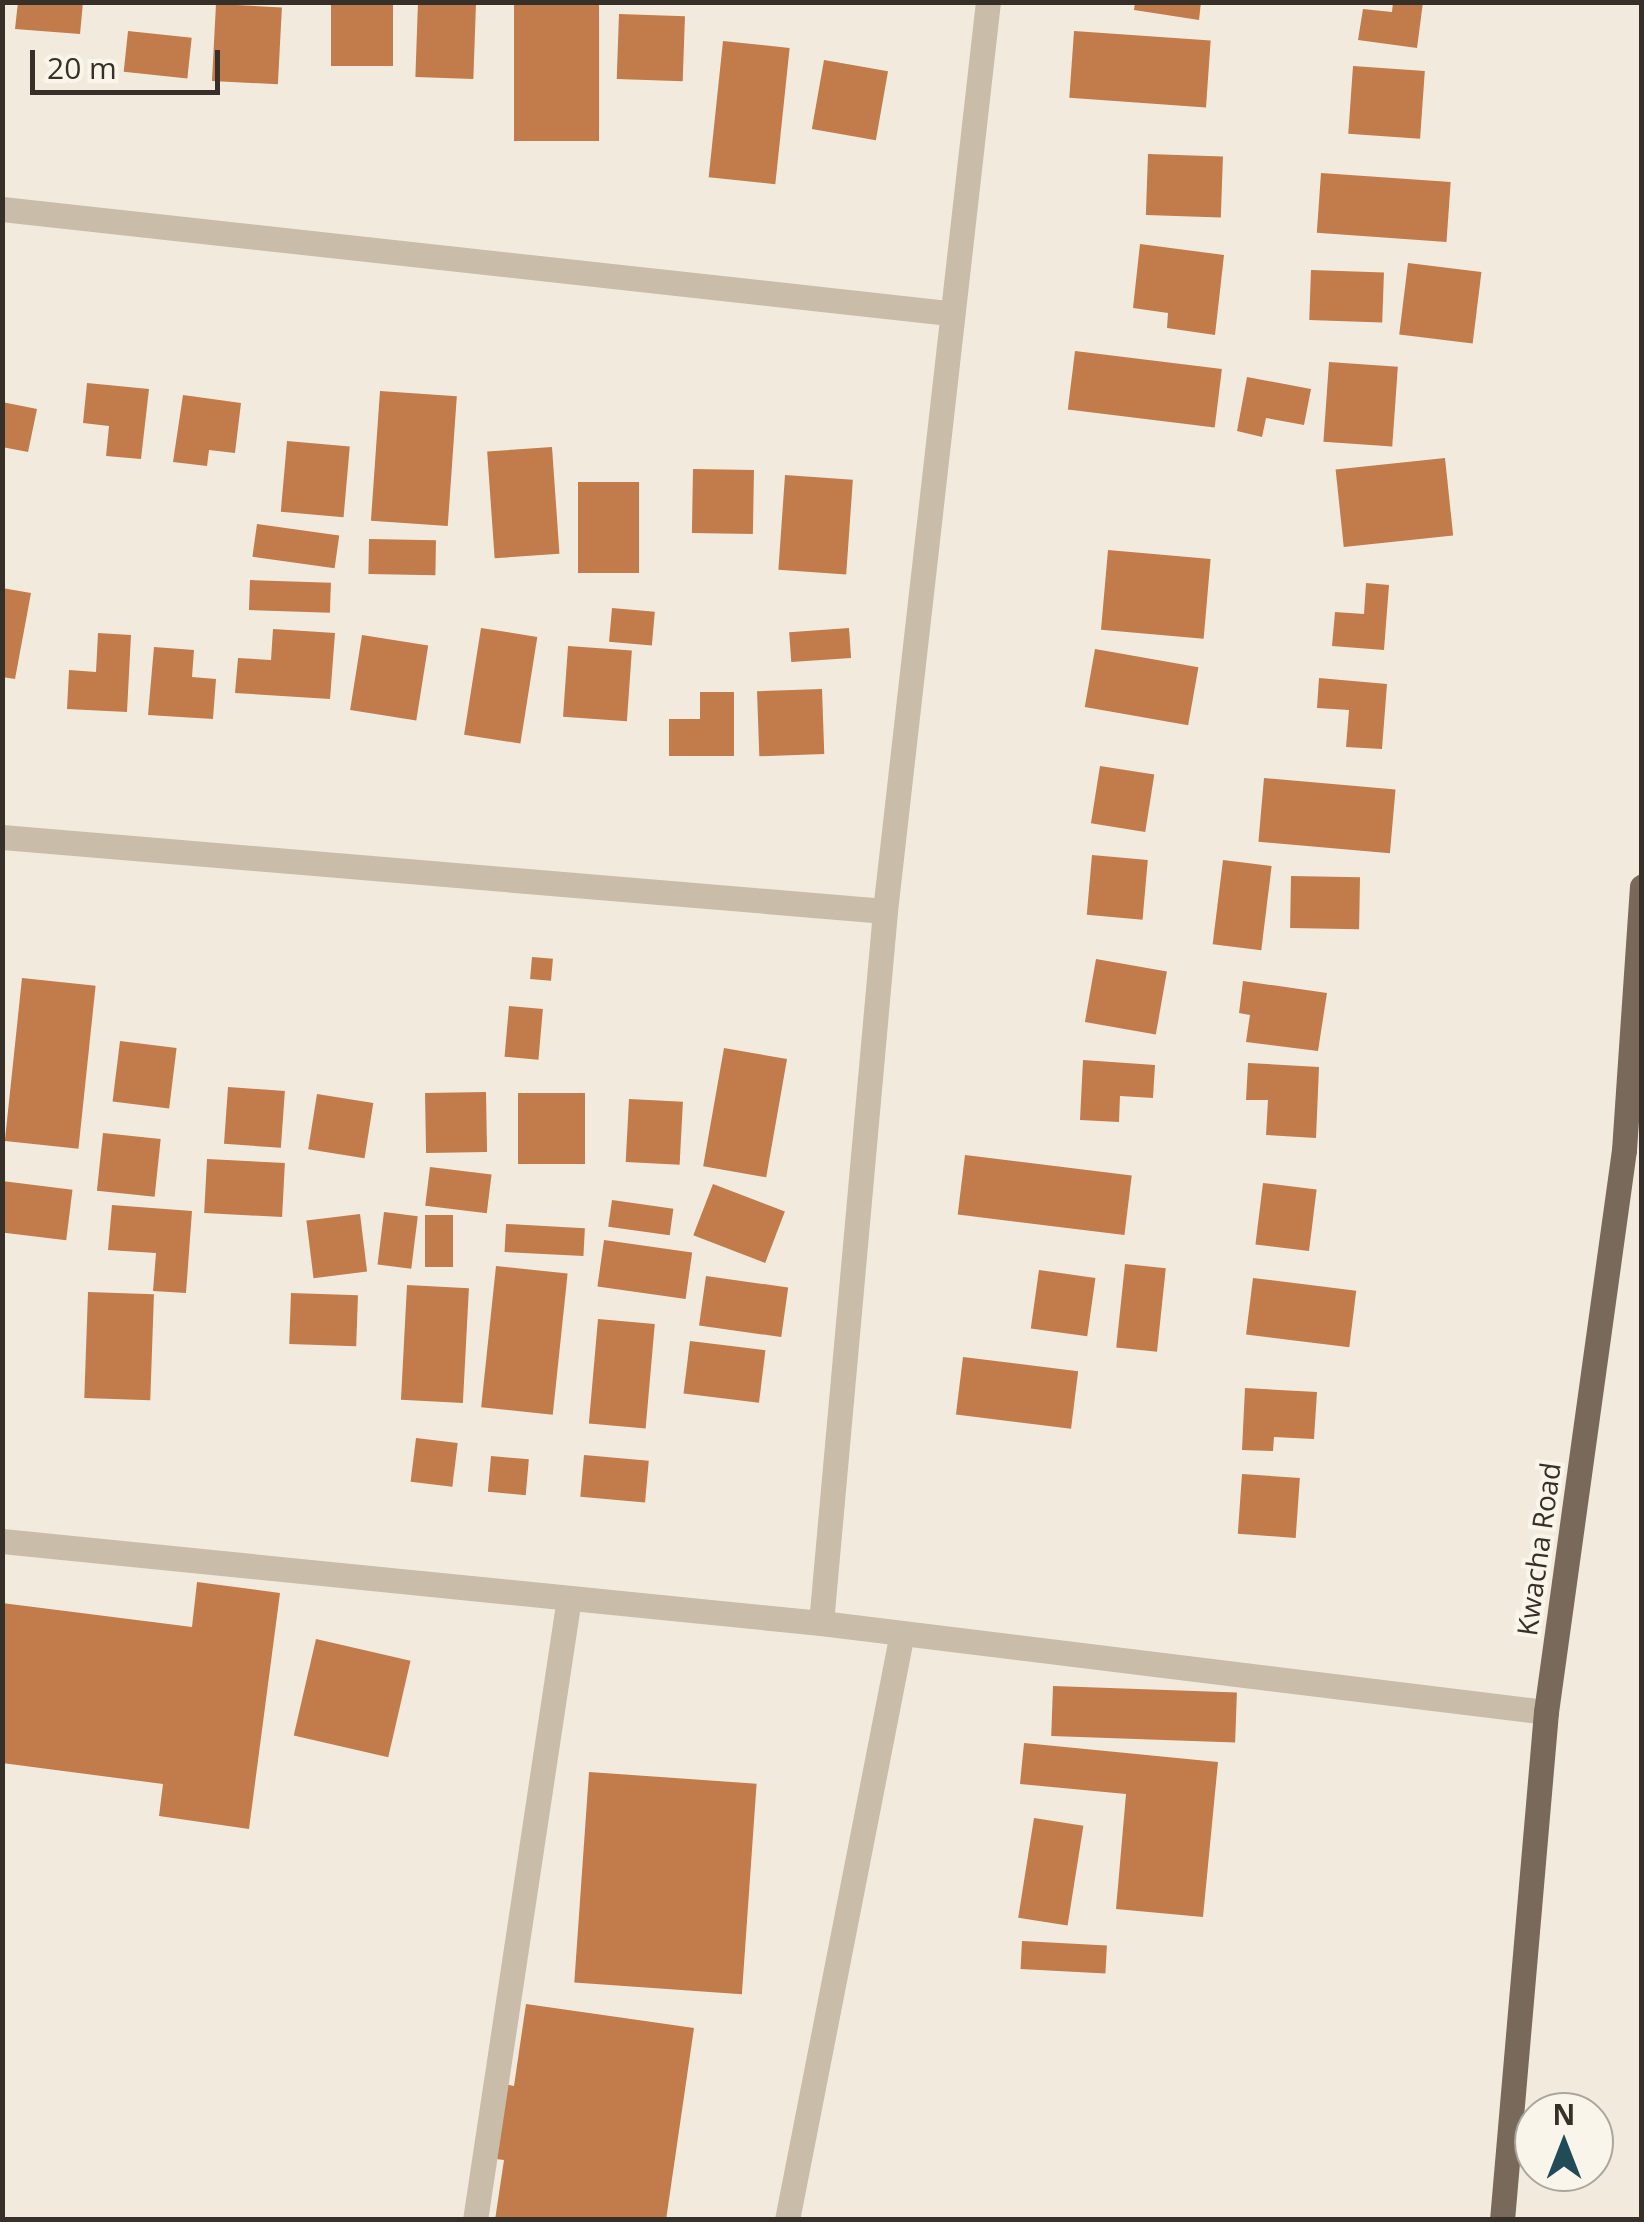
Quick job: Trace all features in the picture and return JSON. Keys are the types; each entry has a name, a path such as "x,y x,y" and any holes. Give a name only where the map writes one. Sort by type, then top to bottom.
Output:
{"main road":[{"name":"Kwacha Road","path":"1502,2220 1546,1712 1632,1151 1642,887"}],"street":[{"path":"821,1623 885,910 949,312 988,2"},
{"path":"2,209 949,312"},
{"path":"2,837 885,910"},
{"path":"2,1541 821,1623 1546,1712"},
{"path":"475,2220 570,1598"},
{"path":"787,2220 902,1632"}],"building":[{"path":"18,2 83,2 80,34 15,29"},
{"path":"331,2 393,2 393,66 331,66"},
{"path":"418,2 476,4 473,79 415,77"},
{"path":"514,2 599,2 599,141 514,141"},
{"path":"1135,2 1201,2 1199,20 1134,10"},
{"path":"1393,2 1423,2 1417,48 1358,40 1363,9 1392,12"},
{"path":"216,4 282,7 278,84 212,81"},
{"path":"619,14 685,16 683,81 617,79"},
{"path":"128,31 192,38 187,78 124,72"},
{"path":"1074,31 1211,41 1206,107 1069,98"},
{"path":"723,41 790,48 775,184 709,177"},
{"path":"824,60 888,71 876,140 812,129"},
{"path":"1353,66 1425,71 1420,139 1348,134"},
{"path":"1148,154 1223,157 1221,218 1146,215"},
{"path":"1321,173 1451,182 1446,242 1317,233"},
{"path":"1140,244 1224,255 1215,335 1167,328 1168,313 1133,308"},
{"path":"1408,263 1481,272 1473,343 1399,334"},
{"path":"1311,270 1384,273 1382,323 1309,320"},
{"path":"1075,351 1222,369 1215,428 1068,410"},
{"path":"1329,362 1398,367 1392,447 1323,442"},
{"path":"1247,377 1311,389 1304,425 1266,418 1262,437 1237,431"},
{"path":"87,383 149,389 141,459 106,456 109,426 83,423"},
{"path":"380,391 457,396 448,526 371,521"},
{"path":"183,395 241,403 235,453 209,450 207,466 173,462"},
{"path":"2,402 37,409 28,452 2,447"},
{"path":"287,441 350,446 344,517 281,512"},
{"path":"552,447 559,554 495,558 487,452"},
{"path":"1445,458 1453,536 1344,547 1336,469"},
{"path":"693,469 754,470 753,534 692,533"},
{"path":"785,475 853,480 846,575 778,570"},
{"path":"578,482 639,482 639,573 578,573"},
{"path":"257,524 339,536 335,568 252,557"},
{"path":"369,539 436,540 435,575 368,574"},
{"path":"1108,550 1211,559 1204,639 1101,630"},
{"path":"250,580 331,583 330,613 249,610"},
{"path":"1366,583 1389,585 1384,650 1332,646 1335,612 1364,614"},
{"path":"2,588 31,593 15,679 2,677"},
{"path":"612,608 655,612 652,646 609,642"},
{"path":"481,628 537,637 520,744 464,735"},
{"path":"849,628 851,658 791,662 789,632"},
{"path":"273,629 335,633 330,699 235,693 238,658 271,660"},
{"path":"98,633 131,635 127,712 67,709 69,670 96,672"},
{"path":"362,635 428,645 416,721 350,710"},
{"path":"568,646 632,650 627,721 563,717"},
{"path":"154,647 194,650 192,677 216,679 213,719 148,715"},
{"path":"1095,649 1198,667 1188,725 1085,707"},
{"path":"1319,678 1387,684 1382,749 1346,747 1349,710 1317,708"},
{"path":"822,689 824,754 759,756 757,691"},
{"path":"700,692 734,692 734,756 669,756 669,719 700,719"},
{"path":"1100,766 1154,775 1145,832 1091,823"},
{"path":"1264,778 1395,790 1390,853 1258,842"},
{"path":"1092,855 1148,860 1143,920 1087,915"},
{"path":"1223,860 1272,866 1261,950 1213,944"},
{"path":"1291,876 1360,877 1359,929 1290,928"},
{"path":"532,957 553,959 551,981 530,979"},
{"path":"1096,959 1167,972 1156,1035 1085,1022"},
{"path":"22,978 96,986 78,1149 5,1141"},
{"path":"1243,981 1327,993 1318,1051 1246,1042 1250,1015 1239,1013"},
{"path":"509,1006 543,1009 538,1060 505,1057"},
{"path":"120,1041 177,1048 169,1108 113,1102"},
{"path":"724,1048 787,1059 766,1177 703,1166"},
{"path":"1083,1060 1155,1065 1153,1098 1120,1096 1119,1122 1080,1120"},
{"path":"1248,1063 1319,1067 1316,1138 1266,1135 1268,1100 1246,1100"},
{"path":"228,1087 285,1091 281,1148 224,1144"},
{"path":"486,1092 487,1152 426,1153 425,1093"},
{"path":"518,1093 585,1093 585,1164 518,1164"},
{"path":"317,1094 373,1103 365,1158 308,1149"},
{"path":"629,1099 683,1102 680,1165 626,1162"},
{"path":"103,1133 161,1139 155,1197 97,1191"},
{"path":"965,1155 1132,1175 1124,1235 958,1215"},
{"path":"207,1159 285,1163 282,1217 204,1213"},
{"path":"430,1167 492,1175 487,1213 425,1206"},
{"path":"2,1181 72,1190 66,1240 2,1232"},
{"path":"1263,1183 1317,1190 1309,1251 1255,1245"},
{"path":"713,1184 785,1212 765,1263 693,1235"},
{"path":"612,1200 673,1209 670,1235 608,1227"},
{"path":"112,1205 192,1211 186,1293 153,1291 156,1253 108,1250"},
{"path":"384,1212 418,1216 411,1269 378,1265"},
{"path":"360,1214 367,1272 313,1278 306,1221"},
{"path":"425,1215 453,1215 453,1267 425,1267"},
{"path":"506,1224 585,1228 583,1256 505,1252"},
{"path":"604,1240 692,1252 686,1299 597,1287"},
{"path":"1125,1264 1166,1268 1157,1352 1116,1348"},
{"path":"496,1266 568,1274 553,1415 481,1407"},
{"path":"1039,1270 1095,1278 1087,1336 1031,1328"},
{"path":"706,1276 788,1288 781,1337 699,1326"},
{"path":"1253,1278 1356,1291 1349,1347 1246,1335"},
{"path":"407,1285 469,1288 463,1403 401,1400"},
{"path":"88,1292 154,1294 150,1400 84,1398"},
{"path":"291,1293 358,1295 356,1346 289,1344"},
{"path":"598,1319 655,1324 646,1429 589,1424"},
{"path":"690,1341 765,1350 759,1403 684,1394"},
{"path":"963,1357 1078,1371 1071,1429 956,1415"},
{"path":"1245,1388 1317,1392 1314,1439 1274,1437 1273,1451 1242,1450"},
{"path":"416,1438 458,1443 452,1487 411,1482"},
{"path":"584,1455 649,1461 645,1503 580,1497"},
{"path":"491,1456 529,1459 526,1495 488,1492"},
{"path":"1242,1474 1300,1478 1296,1538 1238,1534"},
{"path":"197,1582 280,1593 249,1829 159,1816 163,1784 2,1763 2,1603 192,1627"},
{"path":"316,1639 411,1661 388,1757 294,1735"},
{"path":"1053,1686 1237,1692 1235,1742 1051,1736"},
{"path":"1024,1743 1218,1762 1203,1917 1116,1909 1126,1794 1020,1784"},
{"path":"589,1772 757,1784 742,1994 574,1982"},
{"path":"1034,1818 1083,1826 1068,1926 1018,1918"},
{"path":"1022,1941 1107,1945 1105,1973 1021,1969"},
{"path":"526,2004 694,2028 666,2220 495,2220 504,2160 480,2157 491,2081 514,2086"}]}
